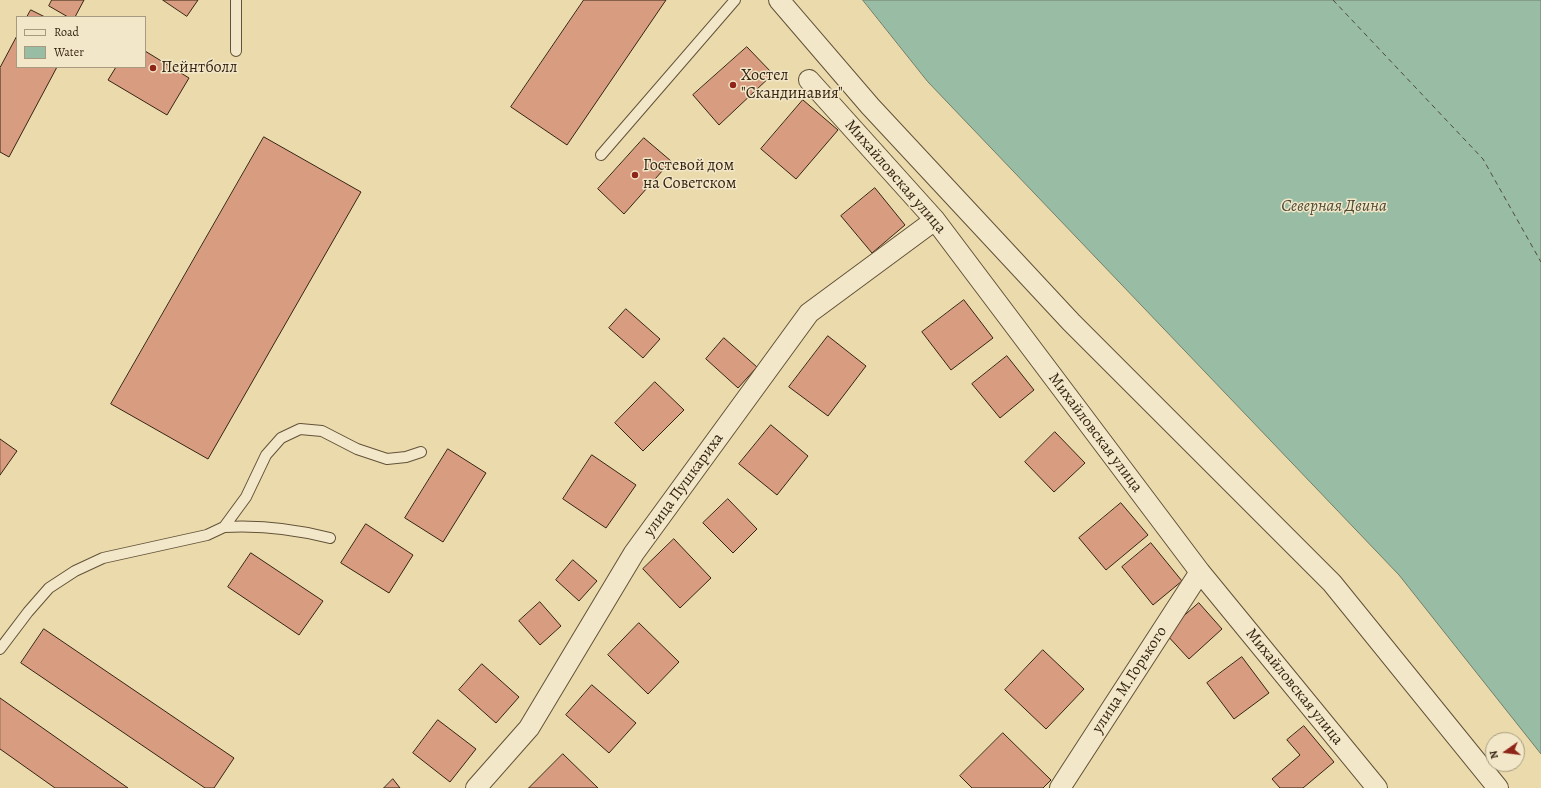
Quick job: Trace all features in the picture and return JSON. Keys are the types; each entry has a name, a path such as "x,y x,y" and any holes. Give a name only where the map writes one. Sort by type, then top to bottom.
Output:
{"street":[{"path":"779,0 870,106 1071,322 1332,583 1498,788"},
{"name":"Михайловская улица","path":"809,80 935,220 1200,572 1377,788"},
{"name":"улица Пушкариха","path":"476,788 529,728 634,553 809,313 935,220"},
{"name":"улица М.Горького","path":"1060,788 1200,572"}],"lane":[{"path":"236,0 236,51"},
{"path":"601,155 735,0"},
{"path":"224,527 246,497 266,455 281,438 300,429 322,431 357,449 387,459 406,457 421,452"},
{"path":"0,649 28,612 49,588 75,571 103,558 207,535 224,527 250,526 306,532 330,538"}],"water":[{"name":"Северная Двина","path":"863,0 1541,0 1541,754 1399,575 928,82"}],"building":[{"path":"52,0 84,0 76,16 66,16 49,6"},
{"path":"163,0 198,0 187,16"},
{"path":"584,0 666,0 567,145 511,107"},
{"path":"31,10 43,16 28,16"},
{"path":"16,38 16,68 56,68 9,157 0,152 0,68"},
{"name":"Хостел \"Скандинавия\"","path":"747,47 773,74 719,125 693,95"},
{"path":"146,52 189,78 167,115 108,80 115,68 146,68"},
{"path":"803,100 838,130 796,179 761,149"},
{"path":"264,137 361,192 208,459 111,404"},
{"name":"Гостевой дом на Советском","path":"644,138 671,161 624,214 598,189"},
{"path":"875,188 905,225 872,253 841,216"},
{"path":"964,300 993,338 951,370 922,332"},
{"path":"626,309 660,339 643,358 609,328"},
{"path":"828,336 866,366 828,416 789,387"},
{"path":"724,338 757,367 738,388 706,359"},
{"path":"1007,356 1034,390 1000,418 972,384"},
{"path":"655,382 684,410 643,451 615,423"},
{"path":"771,425 808,456 777,495 739,464"},
{"path":"1055,432 1085,463 1054,492 1025,462"},
{"path":"0,439 17,451 0,475"},
{"path":"448,449 486,473 443,542 405,518"},
{"path":"592,455 636,485 606,528 563,499"},
{"path":"728,499 757,529 733,553 703,523"},
{"path":"1121,503 1148,535 1106,570 1079,538"},
{"path":"366,524 413,555 389,593 341,563"},
{"path":"674,539 711,578 680,608 643,569"},
{"path":"1151,543 1182,581 1153,605 1122,567"},
{"path":"251,553 323,601 299,635 228,587"},
{"path":"573,560 597,581 579,601 556,580"},
{"path":"540,602 561,626 540,645 519,621"},
{"path":"1199,603 1222,629 1189,659 1165,633"},
{"path":"639,623 679,662 648,694 608,655"},
{"path":"44,629 234,758 214,788 205,788 21,663"},
{"path":"1043,650 1084,689 1046,729 1005,690"},
{"path":"1242,657 1269,693 1234,719 1207,683"},
{"path":"482,664 519,697 496,723 459,690"},
{"path":"592,685 636,723 609,753 566,715"},
{"path":"0,698 128,788 55,788 0,749"},
{"path":"438,720 476,749 450,782 413,753"},
{"path":"1304,726 1334,762 1303,788 1280,788 1272,779 1300,755 1287,740"},
{"path":"1003,733 1051,780 1043,788 972,788 960,776"},
{"path":"563,754 598,788 529,788"},
{"path":"393,779 400,788 384,788"}],"ferry route":[{"path":"1333,0 1483,159 1541,262"}],"place":[{"name":"Пейнтболл","path":"153,68"},
{"name":"Хостел \"Скандинавия\"","path":"733,85"},
{"name":"Гостевой дом на Советском","path":"635,175"}]}
